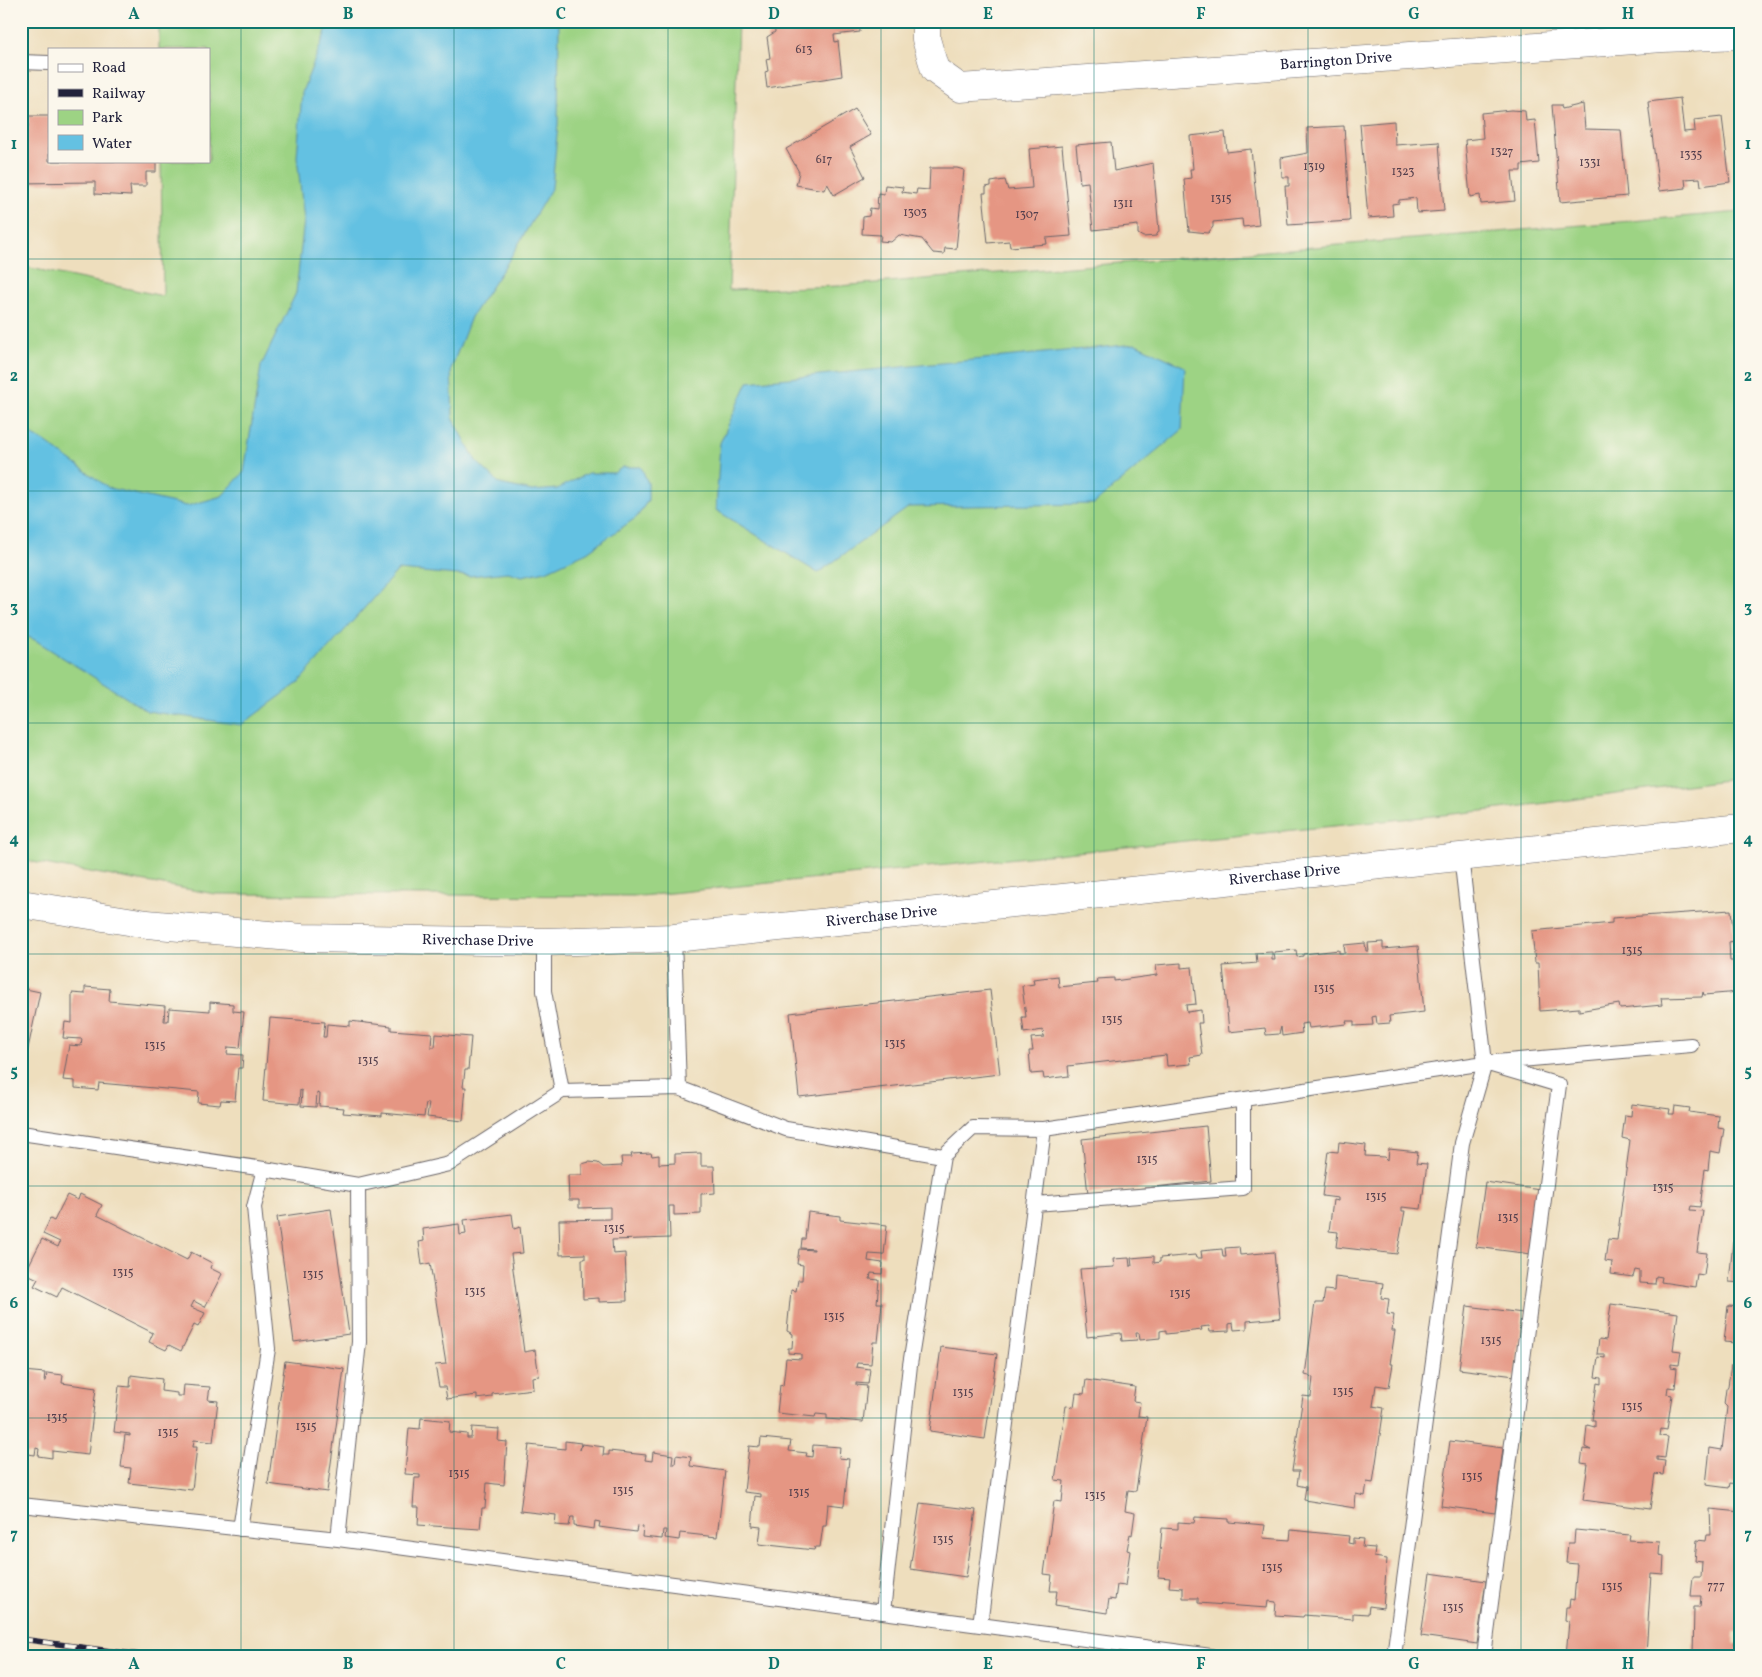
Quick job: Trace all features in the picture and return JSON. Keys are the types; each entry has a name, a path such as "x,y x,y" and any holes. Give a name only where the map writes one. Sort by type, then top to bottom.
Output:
{"street":[{"name":"Barrington Drive","path":"926,21 926,39 935,70 960,88 1653,39 1741,35"},
{"name":"Riverchase Drive","path":"21,904 147,924 302,938 544,942 674,938 1741,828"}],"lane":[{"path":"21,62 48,63"},
{"path":"1394,1656 1462,1143 1485,1063 1461,856"},
{"path":"674,938 679,1088"},
{"path":"544,942 544,991 562,1092"},
{"path":"883,1612 910,1365 943,1156 973,1128 1044,1129 1485,1063 1691,1045"},
{"path":"1484,1656 1559,1085 1485,1063"},
{"path":"21,1134 264,1169 358,1185 449,1164 562,1092 679,1088 786,1129 943,1156"},
{"path":"1035,1204 1244,1188 1243,1100"},
{"path":"980,1626 1044,1129"},
{"path":"240,1529 268,1349 254,1207 264,1169"},
{"path":"338,1539 359,1342 358,1185"},
{"path":"21,1505 338,1539 1211,1656"}],"green space":[{"path":"159,21 738,21 729,290 839,286 1741,212 1741,778 1492,810 641,896 215,894 21,860 21,266 163,296 161,162 210,162 210,48 159,48"}],"water":[{"path":"328,21 559,21 558,124 552,187 509,260 471,317 451,369 453,418 476,461 500,484 532,491 557,489 588,473 614,473 623,467 641,467 648,483 648,500 637,517 587,552 546,571 522,576 508,572 470,576 398,570 297,684 241,725 147,711 35,640 21,634 21,428 45,442 109,488 187,506 222,496 244,472 261,366 296,293 304,220 297,157 302,92 326,31"},
{"path":"1136,344 1185,367 1182,430 1094,504 909,507 818,573 716,510 720,443 748,382"}],"building":[{"path":"774,21 859,21 860,32 834,35 835,42 838,41 842,76 767,88 765,72 768,71 766,59 770,58 767,37 775,32"},
{"path":"1680,98 1684,132 1695,131 1694,120 1722,117 1730,182 1701,186 1700,178 1685,179 1686,188 1659,191 1648,102"},
{"path":"1583,104 1585,129 1621,130 1627,196 1560,202 1552,105 1561,105 1562,109"},
{"path":"855,109 871,135 850,147 865,177 834,195 827,183 824,190 796,185 799,172 786,149"},
{"path":"1511,110 1525,111 1526,121 1535,120 1539,163 1521,165 1521,171 1512,171 1515,201 1481,204 1480,195 1470,197 1465,140 1483,138 1481,113"},
{"path":"28,116 48,116 48,162 156,162 156,172 146,172 146,186 130,186 131,196 95,194 95,182 21,183 21,127 28,127"},
{"path":"1394,121 1395,145 1439,142 1444,211 1417,213 1416,198 1399,200 1399,203 1392,204 1393,216 1368,218 1360,124"},
{"path":"1344,126 1350,221 1288,225 1285,186 1289,186 1289,177 1282,177 1281,158 1308,153 1307,128"},
{"path":"1225,132 1227,152 1251,149 1259,225 1243,227 1242,219 1213,222 1213,227 1208,233 1189,231 1184,179 1191,178 1190,169 1193,169 1190,136"},
{"path":"1111,142 1114,171 1153,163 1159,231 1156,236 1143,237 1138,234 1138,225 1093,230 1088,182 1080,183 1076,145"},
{"path":"1062,146 1071,236 1046,238 1047,244 1010,247 1009,241 988,243 983,193 986,193 986,187 991,186 991,182 1005,180 1008,190 1032,188 1029,149"},
{"path":"930,168 957,168 964,170 956,249 945,248 944,254 933,253 922,239 899,235 891,242 880,241 881,235 862,234 863,217 869,216 870,208 877,209 878,193 884,194 885,185 903,187 902,192 916,194 917,189 929,190"},
{"path":"1731,910 1734,941 1729,942 1730,961 1736,961 1739,992 1704,995 1703,992 1702,997 1661,998 1662,1005 1620,1009 1619,1004 1579,1011 1579,1008 1540,1011 1538,963 1535,963 1532,931 1612,923 1612,918"},
{"path":"1383,942 1383,949 1418,946 1424,1012 1389,1016 1390,1023 1377,1024 1376,1016 1372,1017 1373,1025 1354,1026 1354,1021 1346,1021 1347,1024 1309,1028 1308,1023 1301,1024 1302,1033 1282,1036 1281,1027 1279,1034 1266,1035 1265,1028 1229,1032 1223,966 1257,963 1256,953 1272,952 1272,960 1275,960 1274,952 1296,950 1297,957 1303,956 1303,954 1339,950 1339,953 1345,953 1344,945 1365,943 1366,951 1369,951 1368,943"},
{"path":"1181,963 1181,968 1192,967 1196,1004 1186,1005 1187,1012 1201,1010 1202,1023 1198,1023 1202,1055 1190,1057 1191,1064 1167,1066 1166,1055 1068,1066 1069,1076 1044,1079 1043,1073 1031,1074 1029,1051 1033,1051 1031,1038 1044,1037 1043,1030 1024,1033 1022,1017 1026,1017 1022,986 1034,984 1033,979 1058,976 1059,987 1098,983 1097,979 1114,978 1114,981 1157,975 1156,965"},
{"path":"85,987 110,989 109,1001 165,1006 164,1021 168,1021 169,1008 210,1011 210,1002 233,1004 233,1011 244,1012 240,1048 228,1047 227,1054 243,1055 242,1068 238,1068 235,1101 221,1100 220,1105 198,1103 199,1092 99,1083 98,1090 75,1088 75,1081 63,1080 69,1045 81,1046 82,1039 63,1038 65,1022 72,1023 72,993 85,994"},
{"path":"21,988 40,992 26,1058 21,1057"},
{"path":"990,990 1000,1074 799,1097 790,1013"},
{"path":"270,1018 325,1022 323,1037 326,1037 327,1024 350,1026 350,1021 391,1026 391,1030 432,1033 431,1047 435,1047 436,1034 471,1037 468,1070 465,1070 463,1087 466,1087 463,1121 427,1117 429,1103 426,1103 424,1117 382,1113 382,1116 343,1113 344,1108 319,1106 320,1094 317,1093 316,1107 301,1106 302,1091 300,1090 299,1104 263,1101"},
{"path":"1632,1104 1670,1109 1669,1114 1674,1114 1675,1106 1690,1108 1689,1112 1719,1116 1718,1128 1724,1129 1720,1153 1710,1151 1708,1170 1705,1169 1700,1207 1691,1206 1690,1210 1703,1211 1697,1252 1707,1253 1704,1275 1697,1274 1695,1287 1661,1282 1662,1277 1656,1276 1655,1284 1640,1283 1640,1271 1635,1270 1633,1277 1611,1274 1612,1262 1605,1261 1608,1239 1617,1240 1630,1140 1622,1138 1625,1115 1631,1116"},
{"path":"1206,1126 1211,1181 1088,1194 1082,1139"},
{"path":"1339,1142 1366,1145 1365,1156 1385,1157 1388,1160 1389,1149 1418,1152 1416,1163 1427,1164 1421,1209 1402,1207 1402,1211 1405,1211 1397,1254 1336,1247 1338,1232 1329,1231 1333,1200 1338,1201 1338,1198 1322,1196 1328,1151 1338,1152"},
{"path":"651,1153 652,1156 659,1155 659,1164 675,1163 675,1154 701,1153 701,1166 714,1166 715,1193 701,1194 701,1214 674,1215 674,1206 669,1206 670,1238 612,1240 613,1254 625,1253 627,1301 599,1302 599,1298 583,1299 582,1259 585,1259 585,1254 560,1255 559,1220 610,1219 610,1207 579,1208 579,1200 569,1200 568,1175 582,1175 582,1164 589,1162 598,1163 603,1167 622,1166 621,1157 632,1157 631,1154"},
{"path":"1485,1182 1540,1190 1531,1254 1476,1247"},
{"path":"80,1194 102,1205 97,1215 187,1260 191,1252 212,1263 210,1268 222,1274 205,1307 194,1301 191,1307 205,1313 198,1327 194,1325 181,1351 169,1345 166,1350 149,1342 153,1333 62,1287 57,1297 34,1286 38,1279 25,1273 42,1239 58,1247 60,1242 43,1234 50,1219 54,1221 67,1195 78,1200"},
{"path":"331,1209 349,1334 294,1342 277,1217"},
{"path":"808,1212 840,1216 840,1220 887,1225 884,1255 869,1254 868,1261 883,1263 882,1274 871,1273 870,1279 879,1280 877,1303 882,1303 878,1342 873,1342 871,1364 857,1363 856,1367 870,1369 868,1384 856,1383 856,1385 867,1386 863,1422 827,1419 827,1415 816,1414 815,1417 777,1413 780,1385 783,1386 786,1358 801,1359 801,1354 788,1353 788,1348 792,1348 793,1334 787,1331 791,1290 796,1291 798,1280 802,1280 803,1265 797,1264 799,1249 814,1250 801,1248 802,1239 805,1239"},
{"path":"512,1214 514,1229 520,1227 523,1253 511,1254 524,1352 535,1350 539,1376 532,1377 533,1389 492,1394 492,1397 477,1399 477,1395 447,1399 445,1387 439,1387 435,1365 446,1364 430,1263 422,1265 419,1242 424,1241 423,1229 459,1224 460,1235 466,1234 464,1220"},
{"path":"1733,1242 1741,1243 1741,1283 1729,1282"},
{"path":"1239,1247 1240,1255 1274,1252 1280,1318 1247,1321 1247,1329 1234,1330 1233,1323 1229,1324 1229,1331 1210,1332 1209,1326 1201,1327 1202,1330 1166,1334 1166,1330 1160,1331 1160,1338 1140,1340 1139,1333 1136,1333 1137,1340 1122,1341 1121,1333 1087,1337 1080,1269 1114,1267 1113,1259 1129,1258 1130,1266 1132,1266 1131,1258 1154,1256 1154,1263 1160,1262 1160,1258 1195,1255 1196,1258 1202,1258 1201,1251 1222,1249 1223,1257 1226,1257 1225,1248"},
{"path":"1335,1277 1383,1283 1381,1298 1389,1299 1387,1314 1394,1315 1392,1331 1395,1331 1390,1364 1393,1364 1389,1387 1376,1385 1373,1406 1384,1408 1373,1483 1367,1482 1365,1496 1356,1494 1355,1508 1304,1500 1306,1487 1297,1485 1299,1471 1292,1471 1303,1396 1311,1397 1313,1377 1305,1375 1315,1303 1323,1303 1325,1290 1334,1291"},
{"path":"1611,1304 1678,1313 1673,1350 1681,1351 1679,1365 1671,1364 1671,1367 1677,1368 1675,1388 1668,1387 1667,1394 1672,1395 1667,1430 1661,1429 1660,1436 1668,1437 1665,1458 1657,1457 1657,1460 1665,1461 1663,1475 1655,1474 1650,1509 1583,1500 1588,1464 1581,1463 1583,1449 1591,1450 1585,1447 1587,1425 1595,1427 1595,1420 1592,1420 1597,1383 1601,1384 1601,1378 1595,1377 1598,1357 1605,1358 1605,1354 1597,1354 1599,1339 1606,1340"},
{"path":"1467,1306 1523,1313 1515,1376 1459,1369"},
{"path":"1728,1306 1741,1307 1741,1491 1735,1491 1736,1484 1730,1483 1729,1488 1706,1485 1710,1448 1722,1450 1727,1407 1724,1404 1726,1389 1731,1365 1737,1366 1738,1363 1733,1362 1735,1343 1724,1342"},
{"path":"941,1347 997,1354 985,1439 930,1431"},
{"path":"285,1361 344,1369 327,1492 268,1484"},
{"path":"23,1371 45,1373 44,1381 46,1381 47,1373 63,1375 62,1383 96,1388 88,1455 52,1451 52,1458 38,1456 39,1449 36,1448 35,1455 21,1453 21,1378"},
{"path":"131,1375 162,1379 161,1391 177,1393 177,1396 183,1396 184,1385 210,1387 208,1400 218,1401 213,1442 194,1440 193,1447 197,1447 192,1490 129,1483 131,1468 121,1467 125,1435 130,1436 130,1434 114,1432 119,1386 130,1387"},
{"path":"1086,1380 1135,1387 1133,1401 1140,1402 1138,1416 1147,1417 1136,1491 1128,1490 1125,1511 1135,1513 1132,1535 1130,1534 1127,1550 1130,1551 1125,1586 1117,1585 1115,1600 1109,1599 1107,1613 1055,1605 1057,1591 1050,1591 1052,1575 1044,1574 1054,1501 1062,1502 1064,1481 1055,1480 1066,1406 1074,1407 1076,1393 1084,1394"},
{"path":"421,1418 450,1421 449,1432 467,1434 467,1438 471,1438 472,1427 499,1429 498,1441 507,1442 504,1485 487,1483 485,1508 482,1508 480,1529 418,1525 419,1507 413,1507 415,1478 420,1478 420,1475 405,1474 409,1428 420,1429"},
{"path":"761,1438 791,1441 789,1451 807,1453 806,1456 812,1457 813,1445 840,1447 839,1458 849,1459 844,1506 828,1504 826,1526 823,1526 820,1547 815,1547 814,1550 759,1544 761,1527 752,1526 755,1496 761,1497 761,1494 744,1492 749,1446 760,1447"},
{"path":"565,1441 581,1443 580,1450 582,1444 604,1447 603,1455 609,1455 609,1451 646,1455 645,1460 652,1461 653,1452 673,1455 672,1464 675,1464 676,1455 691,1457 690,1466 725,1471 717,1537 680,1533 679,1540 665,1538 666,1530 663,1530 662,1539 642,1537 643,1527 637,1526 636,1532 599,1527 600,1522 595,1521 594,1529 574,1526 574,1517 571,1517 569,1526 555,1525 556,1515 520,1511 529,1445 565,1449"},
{"path":"1450,1441 1503,1448 1495,1513 1441,1506"},
{"path":"920,1503 976,1510 966,1577 910,1569"},
{"path":"1710,1509 1741,1512 1741,1633 1735,1633 1734,1644 1741,1644 1740,1656 1693,1656 1694,1607 1700,1607 1701,1596 1691,1596 1693,1577 1701,1577 1702,1562 1695,1561 1697,1540 1706,1541 1707,1535 1711,1535"},
{"path":"1195,1517 1229,1519 1229,1522 1265,1525 1263,1538 1290,1540 1291,1530 1349,1536 1348,1543 1353,1544 1353,1538 1363,1539 1362,1547 1375,1548 1374,1557 1387,1559 1383,1608 1369,1606 1368,1614 1353,1613 1353,1619 1304,1615 1303,1617 1275,1615 1276,1602 1268,1601 1267,1608 1198,1603 1198,1598 1183,1598 1183,1588 1169,1587 1170,1578 1158,1577 1162,1528 1178,1529 1178,1522 1194,1523"},
{"path":"1575,1530 1630,1535 1629,1540 1660,1542 1659,1555 1664,1556 1663,1574 1651,1573 1646,1656 1566,1656 1569,1621 1565,1620 1566,1607 1569,1607 1570,1599 1574,1600 1577,1564 1566,1563 1568,1543 1574,1543"},
{"path":"1430,1573 1486,1581 1477,1644 1421,1636"}],"railway":[{"path":"21,1639 148,1656"}]}
